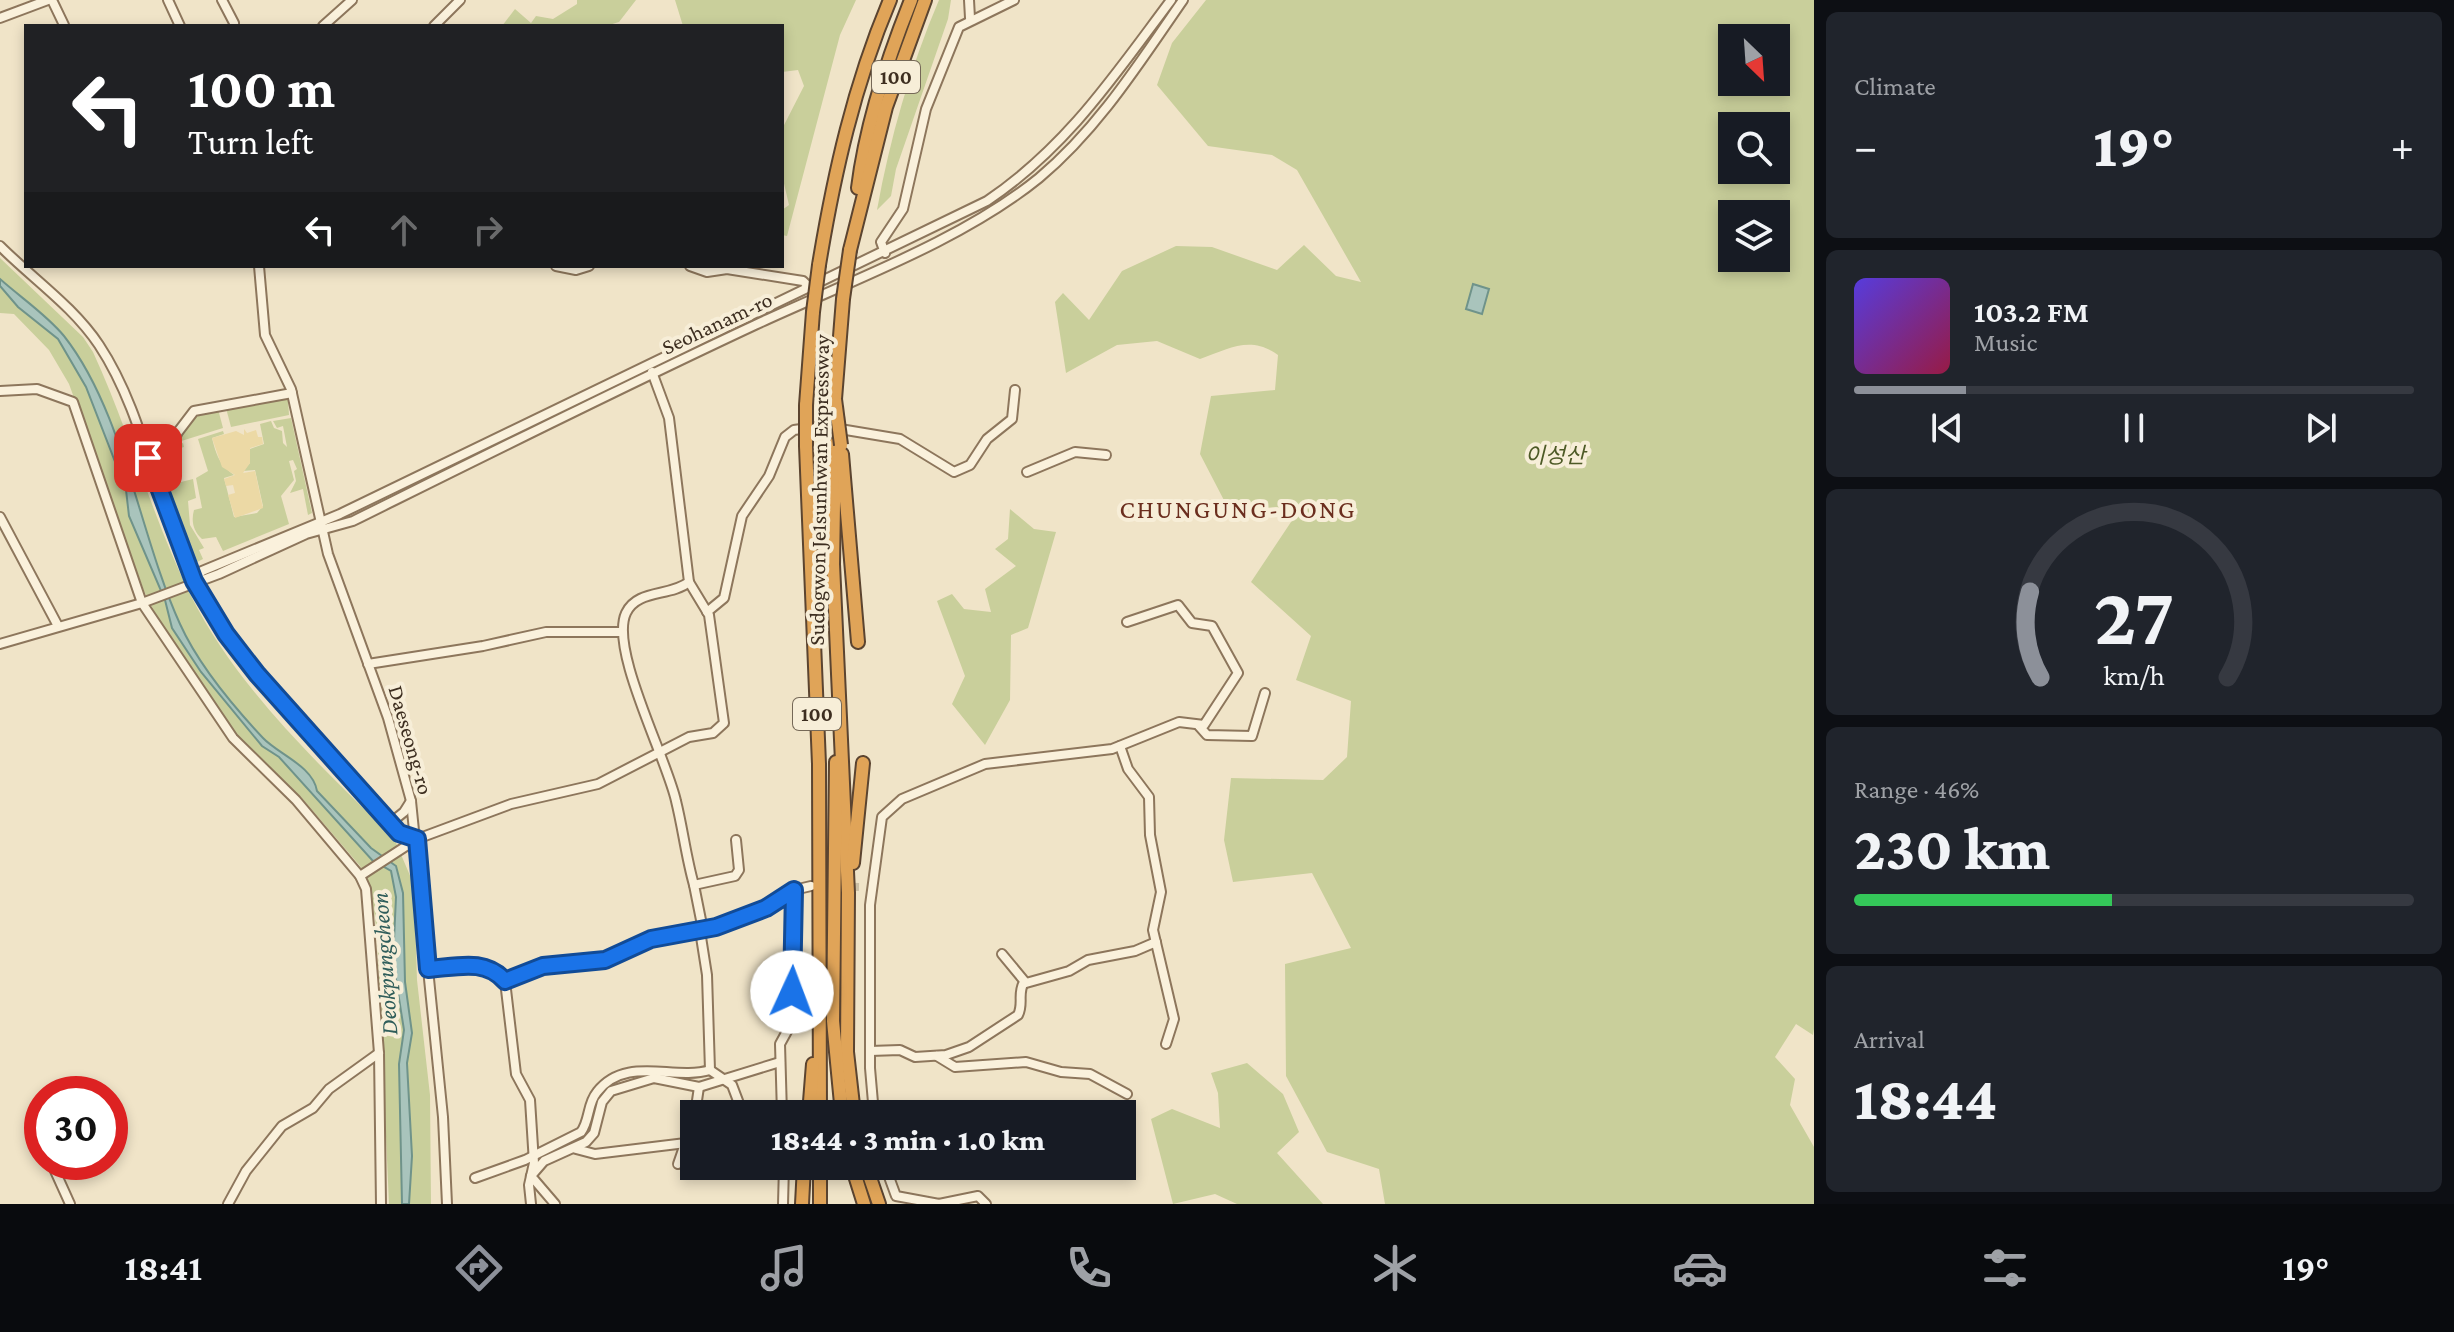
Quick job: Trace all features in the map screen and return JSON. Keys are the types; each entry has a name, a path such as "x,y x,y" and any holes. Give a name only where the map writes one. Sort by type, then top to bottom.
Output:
{"highway":[{"name":"Sudogwon Je1sunhwan Expressway","path":"820,1100 819,764 806,405 813,312 832,187 861,76 890,0"},
{"name":"Sudogwon Je1sunhwan Expressway","path":"852,1100 847,1052 853,890 833,564 838,445 835,399 843,299 862,156 892,50 911,0"},
{"name":"Sudogwon Je1sunhwan Expressway","path":"850,250 886,107 925,0"},
{"path":"838,445 858,642"},
{"path":"839,696 833,1021 841,1100"},
{"path":"853,890 863,763"},
{"path":"810,1100 819,981"},
{"path":"802,1204 803,1180"},
{"path":"820,1180 820,1204"},
{"path":"856,1180 864,1204"},
{"path":"871,1180 879,1204"}],"street":[{"path":"0,18 50,0 63,24"},
{"path":"168,0 179,24"},
{"path":"222,0 234,23"},
{"path":"325,24 352,0"},
{"path":"436,24 460,0"},
{"path":"969,0 970,18"},
{"path":"885,253 881,242 903,209 912,159 942,64 959,27 970,18 1014,0"},
{"name":"Seohanam-ro","path":"144,602 219,574 323,526 648,364 977,207 1035,167 1081,120 1171,0"},
{"name":"Seohanam-ro","path":"323,526 353,521 652,373 993,211 1037,179 1087,131 1183,0"},
{"path":"0,246 69,310 100,348 148,458 194,581 240,654 399,833 417,839"},
{"name":"Daeseong-ro","path":"259,268 265,335 292,393 338,585 394,737 411,801 446,1152 447,1204"},
{"path":"696,268 707,272 727,269 803,281 810,288"},
{"path":"360,876 403,851 417,839 511,804 598,784 689,737 713,733 724,723 707,612 689,582 669,418 648,364"},
{"path":"0,391 37,389 73,402 144,602 233,738 296,800 360,876 366,889 379,1053 381,1204"},
{"path":"707,612 724,598 742,516 769,476 785,437 794,430 822,426 900,439 954,472 970,465 987,439 1012,419 1015,390"},
{"path":"155,477 178,432 197,409 292,393"},
{"path":"1027,472 1075,452 1106,455"},
{"path":"148,458 159,461 166,457"},
{"path":"0,517 58,626"},
{"path":"689,582 660,595 639,597 626,611 622,632 626,657 676,800 694,885 703,930 701,937 707,975 710,1070"},
{"path":"0,644 144,602"},
{"path":"1127,622 1178,605 1192,623 1212,626 1222,639 1238,673 1211,717 1199,726"},
{"path":"368,664 483,646 546,632 622,632"},
{"path":"873,1100 870,1051 873,887 882,817 886,809 902,799 985,764 1120,746 1179,722 1199,726 1207,735 1252,736 1265,693"},
{"path":"1120,746 1128,769 1149,797 1150,835 1161,892 1154,916 1156,942 1174,1019 1166,1044"},
{"path":"380,811 394,820 411,801"},
{"path":"694,885 735,876 739,870 736,840"},
{"path":"505,981 543,966 605,960 651,939 703,930 766,908 794,890 811,886"},
{"path":"853,890 873,887"},
{"path":"781,1100 780,1044 791,1024 794,890"},
{"path":"1024,982 1043,979 1088,960 1135,951 1156,942"},
{"path":"1002,954 1024,982"},
{"path":"428,969 477,965 494,968 505,981 516,1074 530,1100 534,1155 531,1204"},
{"path":"870,1051 888,1048 915,1057 937,1056 969,1047 1018,1015 1022,1008 1019,991 1024,982"},
{"path":"228,1204 246,1171 282,1126 292,1117 313,1108 329,1089 379,1053"},
{"path":"937,1056 955,1067 1026,1062 1061,1072 1090,1074 1127,1094"},
{"path":"531,1176 544,1161 576,1149 594,1133 602,1102 611,1091 654,1078 699,1087 724,1076 780,1062"},
{"path":"475,1178 581,1132 596,1092 625,1074 641,1070 681,1074 710,1070 724,1076 732,1085 738,1100"},
{"path":"697,1100 699,1087"},
{"path":"576,1149 595,1154 680,1143"},
{"path":"678,1164 680,1160"},
{"path":"531,1176 555,1204"},
{"path":"59,1180 70,1204"},
{"path":"783,1204 784,1180"},
{"path":"890,1180 896,1196 939,1204 978,1196 986,1204"}],"green space":[{"path":"577,0 636,0 619,22 612,24 504,24 515,9 531,23 536,16 553,19 577,4"},
{"path":"675,0 856,0 840,35 787,236 784,235 784,209 789,205 784,184 784,125 804,86 798,70 784,72 784,24 682,24"},
{"path":"939,0 951,0 948,19 896,169 891,196 877,210 902,104"},
{"name":"이성산","path":"1206,0 1814,0 1814,1029 1813,1035 1796,1024 1775,1057 1795,1079 1790,1105 1814,1147 1814,1204 1385,1204 1379,1169 1327,1152 1286,1076 1285,964 1351,948 1312,873 1233,882 1224,840 1231,778 1323,780 1347,757 1351,701 1296,680 1311,636 1251,582 1301,507 1228,508 1200,454 1211,396 1275,390 1278,355 1268,349 1249,345 1200,359 1157,341 1117,345 1066,373 1055,302 1063,293 1089,320 1122,271 1176,246 1212,247 1277,270 1304,245 1336,276 1361,282 1297,170 1272,155 1208,146 1157,85 1172,43"},
{"path":"0,258 83,337 93,352 177,566 210,630 232,663 282,725 394,838 414,885 417,980 430,1095 431,1204 389,1204 377,933 371,891 360,866 301,797 234,732 161,625 144,591 69,384 49,350 14,314 0,313"},
{"path":"284,398 288,400 289,415 231,427 226,408"},
{"path":"218,409 223,428 175,443 194,416"},
{"path":"291,418 312,513 308,515 303,489 290,493 296,481 294,471 297,469 293,460 289,461 294,480 281,496 289,524 223,551 216,537 202,539 193,522 194,510 202,508 196,478 208,471 198,439 223,431 224,434 212,438 219,459 234,475 224,478 234,517 257,513 263,506 255,470 243,471 250,463 250,449 264,444 260,424 271,421 274,428 282,431 283,443 287,447 283,426 277,428 273,421"},
{"path":"183,443 184,447 175,450 171,464 181,482 193,479 196,498 188,501 190,525 204,548 199,550 203,559 195,563 160,477 174,446"},
{"path":"1010,509 1034,529 1056,532 1028,628 1011,635 1010,700 985,745 952,704 965,676 937,601 952,594 964,609 991,612 985,589 1016,566 995,549 1008,539"},
{"path":"1247,1063 1283,1094 1299,1132 1277,1153 1323,1204 1237,1204 1215,1194 1173,1204 1151,1119 1172,1109 1220,1128 1218,1093 1211,1073"}],"sand":[{"path":"244,429 247,433 256,430 258,437 262,437 263,444 250,448 250,463 243,473 255,471 263,508 235,518 228,495 235,493 233,485 226,486 224,479 235,475 222,467 212,438 236,431 244,435"}],"water":[{"path":"0,279 57,328 85,367 117,438 166,590 180,624 206,669 263,738 302,767 317,791 371,848 396,866 403,893 405,982 412,1033 407,1063 412,1156 409,1204 402,1204 399,1064 404,1030 393,961 396,897 391,871 372,860 279,757 262,746 201,672 172,628 165,600 129,516 126,490 86,387 58,339 18,307 0,286"},
{"path":"1473,284 1489,289 1482,314 1466,309"}],"tunnel":[{"path":"815,886 859,887"}],"district":[{"name":"CHUNGUNG-DONG","path":"1238,509"}],"route":[{"path":"148,458 194,581 240,654 399,833 417,839 428,969 477,965 494,968 505,981 543,966 605,960 651,939 716,927 766,908 794,890 792,992"}],"water label":[{"name":"Deokpungcheon","path":"384,964"}]}
